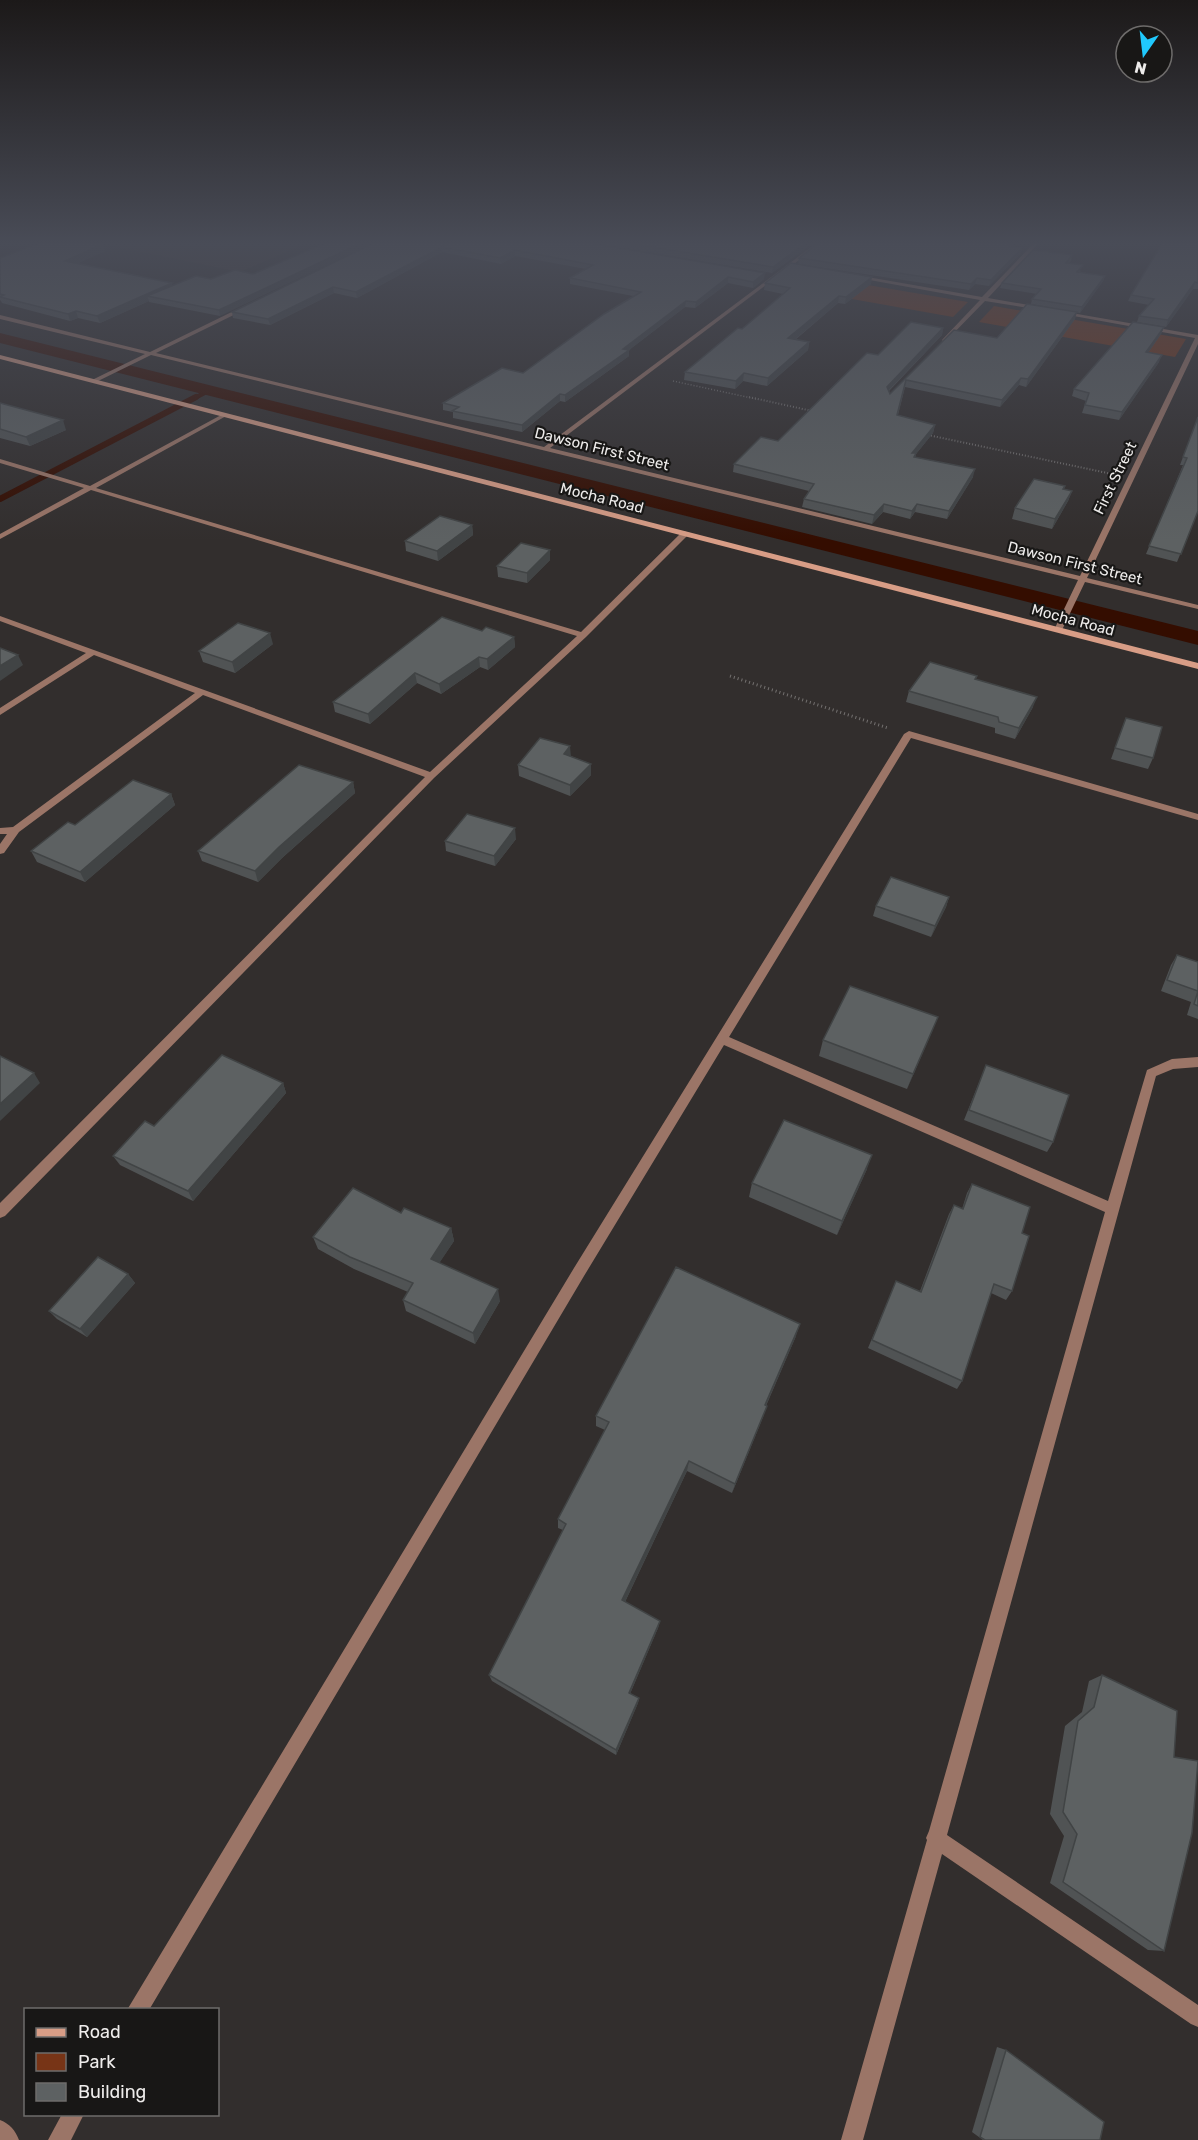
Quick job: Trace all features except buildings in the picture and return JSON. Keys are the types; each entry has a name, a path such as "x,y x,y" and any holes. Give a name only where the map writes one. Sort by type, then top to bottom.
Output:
{"street":[{"name":"Dawson First Street","path":"103,342 1198,607"},
{"path":"94,381 172,342"},
{"path":"545,449 687,342"},
{"path":"936,348 942,342"},
{"name":"First Street","path":"1058,630 1197,342"},
{"name":"Mocha Road","path":"0,357 1198,666"},
{"path":"0,537 225,415"},
{"path":"0,461 583,636"},
{"path":"0,1212 431,776 583,636 686,533"},
{"path":"0,618 431,776"},
{"path":"0,712 93,652"},
{"path":"0,851 15,830 202,692"},
{"path":"138,2008 722,1039 909,734 1198,817"},
{"path":"0,831 15,830"},
{"path":"722,1039 1112,1209"},
{"path":"852,2140 1150,1073 1172,1064 1198,1062"},
{"path":"935,1838 1198,2017"},
{"path":"59,2140 73,2116"},
{"path":"0,2131 8,2140"}],"path":[{"path":"673,381 813,411"},
{"path":"919,434 1130,478"},
{"path":"730,676 909,734"}],"green space":[{"path":"1090,342 1184,342 1175,357"}],"waterway":[{"path":"15,342 1198,638"},
{"path":"193,399 208,391"},
{"path":"0,499 196,397"}]}
